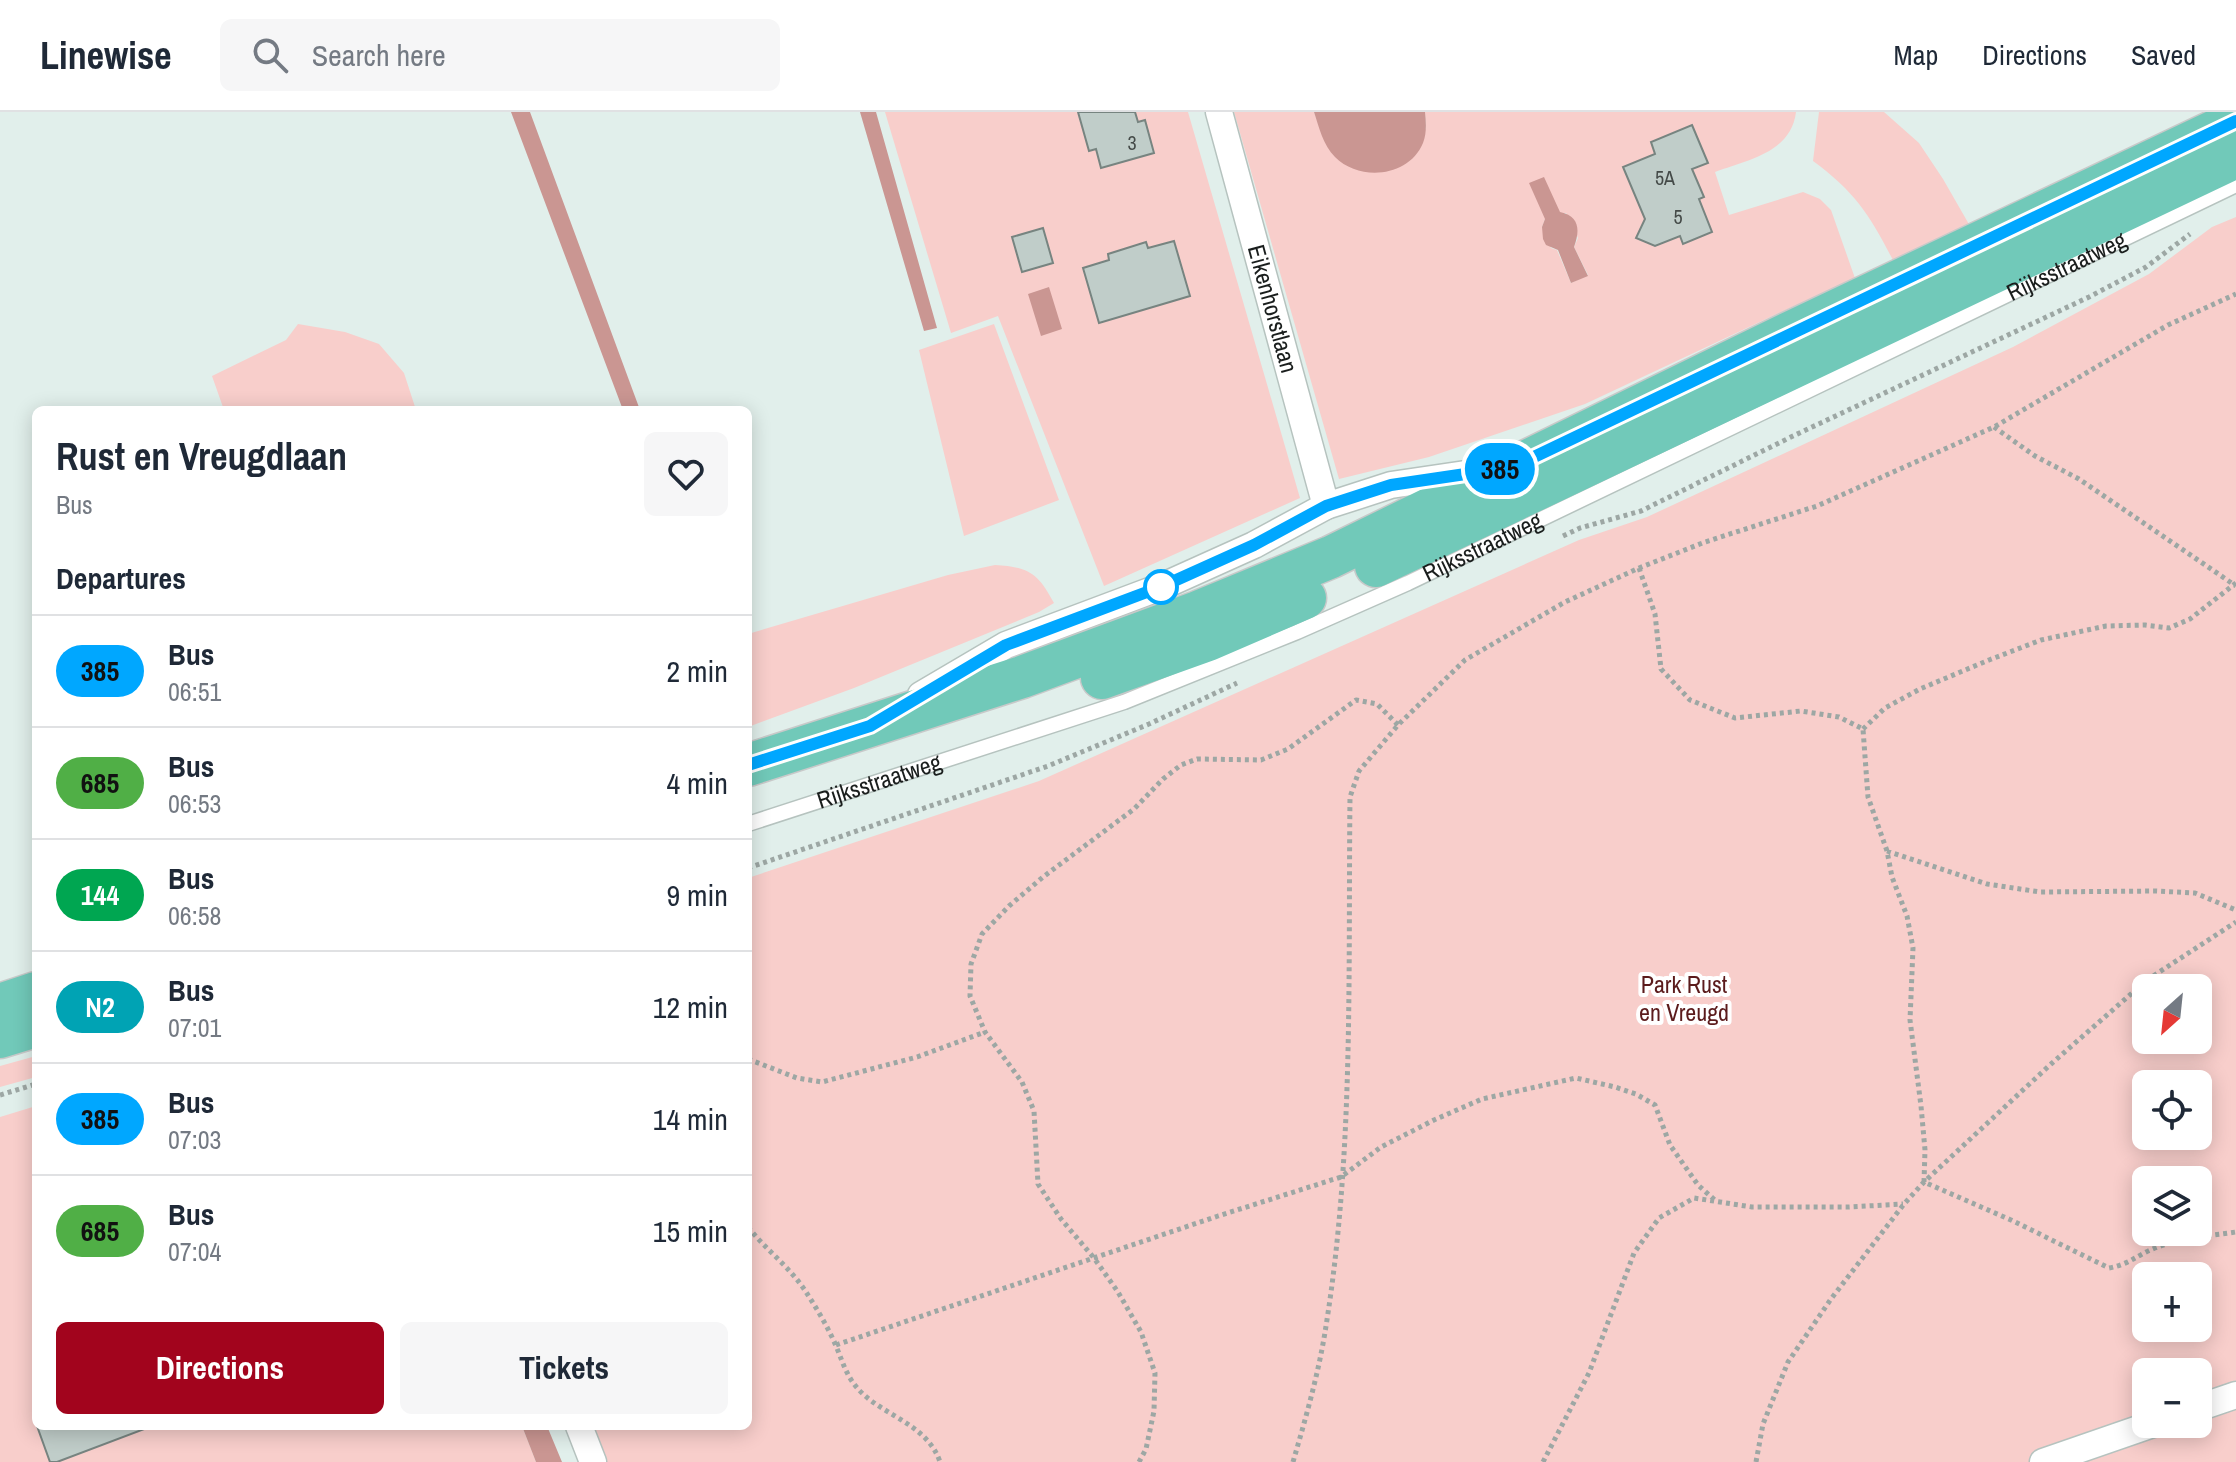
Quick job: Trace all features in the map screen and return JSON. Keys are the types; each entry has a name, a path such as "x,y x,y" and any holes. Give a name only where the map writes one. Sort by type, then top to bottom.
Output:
{"main road":[{"path":"752,764 1022,677 1198,612 1331,557 2236,121"},
{"name":"Rijksstraatweg","path":"752,793 1026,705 1208,640 1350,579 2236,157"},
{"path":"0,1005 32,994"},
{"path":"0,1037 32,1027"}],"street":[{"name":"Eikenhorstlaan","path":"1219,112 1326,506"},
{"path":"870,726 1006,645 1163,586 1254,545 1326,506 1391,485 1513,467"},
{"path":"2212,1403 2236,1395"},
{"path":"581,1430 593,1462"},
{"path":"2043,1462 2132,1431"}],"lane":[{"name":"Rijksstraatweg","path":"752,823 1124,702 1297,632 1408,583 2236,185"}],"path":[{"path":"1293,1462 1326,1329 1336,1256 1347,1100 1350,797 1359,771 1398,725 1465,660 1565,602 1705,542 1817,506 1994,427 2168,325 2236,294"},
{"path":"1863,729 1885,708 1920,689 2015,650 2041,640 2106,626 2169,628 2190,619 2235,585 2079,479 2035,456 1994,427"},
{"path":"1639,568 1655,614 1661,669 1690,700 1735,718 1801,711 1839,717 1863,729"},
{"path":"1139,1462 1146,1449 1154,1411 1155,1373 1141,1332 1118,1292 1038,1184 1034,1111 1022,1082 985,1032 970,996 971,964 982,934 1009,906 1134,809 1181,765 1197,759 1261,760 1288,749 1356,700 1377,704 1398,725"},
{"path":"1863,729 1868,797 1907,916 1913,948 1910,1020 1925,1150 1924,1182"},
{"path":"1887,851 1987,884 2040,892 2195,893 2236,910"},
{"path":"1756,1462 1763,1424 1788,1362 1831,1299 1904,1204 2051,1064 2147,980 2236,922"},
{"path":"752,1061 797,1078 822,1082 917,1057 985,1032"},
{"path":"836,1345 1341,1177 1381,1147 1482,1099 1576,1078 1636,1094 1655,1105 1670,1145 1698,1185 1717,1202"},
{"path":"0,1095 32,1085"},
{"path":"1924,1182 2109,1268 2125,1265 2153,1248 2180,1240 2236,1232"},
{"path":"1543,1462 1589,1373 1634,1253 1659,1218 1694,1198 1752,1207 1904,1204"},
{"path":"752,1231 803,1287 836,1345 847,1376 864,1395 913,1426 937,1454 940,1462"}],"green space":[{"path":"885,112 1188,112 1300,498 1104,586 998,316 951,333"},
{"path":"1234,112 1314,112 1325,142 1426,129 1425,112 1796,112 1786,137 1777,146 1753,159 1715,172 1729,215 1803,192 1820,199 1831,210 1856,281 1794,306 1585,404 1429,457 1339,479","holes":["1566,213 1578,238 1574,247 1588,275 1571,283 1557,250 1551,248 1542,227 1545,219"]},
{"path":"1819,112 1884,112 1919,143 1974,233 1897,268 1880,235 1853,196 1813,161"},
{"name":"Park Rust en Vreugd","path":"2236,217 2236,1462 607,1462 595,1430 752,1430 752,877 1039,781 1579,540 1647,517 2013,347 2149,274 2212,227"},
{"path":"298,324 345,332 379,344 404,373 415,406 223,406 212,376 286,340"},
{"path":"994,324 1059,500 964,536 919,350"},
{"path":"995,565 1024,570 1037,578 1054,603 1039,612 854,688 752,726 752,633 948,575"},
{"path":"32,1057 32,1078 0,1087 0,1066"},
{"path":"32,1107 32,1430 524,1430 536,1462 0,1462 0,1117"}],"shaded area":[{"path":"511,112 530,112 639,406 621,406"},
{"path":"860,112 876,112 937,328 924,331"},
{"path":"1314,112 1425,112 1423,143 1407,163 1396,169 1370,173 1357,170 1345,165 1331,152"},
{"path":"1544,177 1560,212 1571,217 1577,225 1574,247 1588,276 1571,283 1558,250 1546,245 1543,239 1545,219 1529,183"},
{"path":"1049,287 1062,329 1041,336 1028,294"},
{"path":"524,1430 549,1430 562,1462 536,1462"}],"building":[{"path":"1078,112 1135,112 1138,122 1145,120 1154,153 1101,168 1096,149 1089,151"},
{"path":"1692,125 1708,163 1692,169 1704,197 1699,199 1712,232 1683,244 1680,236 1655,246 1636,238 1645,219 1623,167 1655,154 1651,142"},
{"path":"1043,228 1053,263 1022,272 1012,237"},
{"path":"1174,241 1190,296 1099,323 1083,268 1109,260 1108,254 1146,242 1148,248"},
{"path":"38,1430 142,1430 57,1462 50,1462"}],"bus line":[{"name":"385","path":"752,764 870,726 1006,645 1163,586 1254,545 1326,506 1391,485 1513,467 2236,121"}]}
